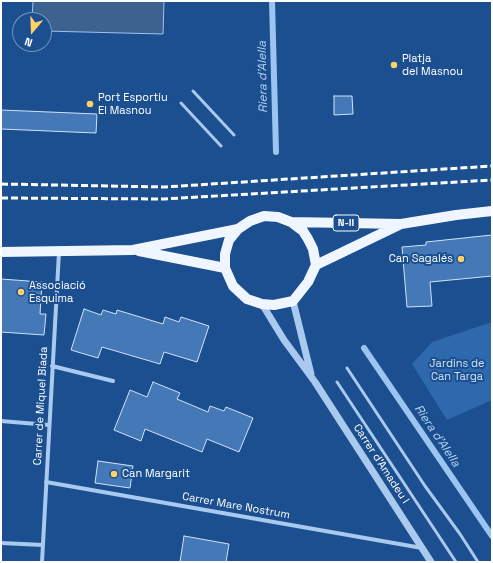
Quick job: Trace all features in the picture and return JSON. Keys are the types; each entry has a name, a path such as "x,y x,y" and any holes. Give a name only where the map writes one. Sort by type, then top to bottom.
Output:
{"main road":[{"name":"N-II","path":"291,222 401,224 456,215 492,212"},
{"name":"N-II","path":"293,301 274,305 262,304 247,299 233,286 225,268 225,254 229,240 238,229 250,220 264,216 278,217 291,222 302,231 308,239 316,264 401,224"},
{"name":"N-II","path":"1,252 133,250 238,229"},
{"name":"N-II","path":"133,250 225,268"},
{"path":"293,301 308,282 316,264"}],"street":[{"name":"Carrer de Miquel Biada","path":"42,562 58,252"},
{"name":"Carrer d'Amadeu I","path":"293,301 312,378"},
{"name":"Carrer d'Amadeu I","path":"262,304 284,340 312,378 431,562"},
{"path":"52,366 113,381"},
{"path":"1,421 49,425"},
{"name":"Carrer Mare Nostrum","path":"46,482 422,548"},
{"path":"1,543 43,545"}],"lane":[{"path":"192,91 234,135"},
{"path":"181,103 220,146"},
{"path":"347,368 424,486 460,534 478,562"},
{"path":"337,382 456,562"}],"green space":[{"name":"Jardins de Can Targa","path":"492,322 492,400 447,420 412,364 432,342"}],"shaded area":[{"path":"33,1 164,1 163,34 52,31 52,12 32,12"}],"building":[{"path":"334,96 352,96 353,114 334,115"},
{"path":"1,110 97,114 96,133 1,129"},
{"path":"492,235 492,276 430,282 432,306 407,307 402,247 426,245 426,242"},
{"path":"1,279 42,282 40,314 46,314 44,335 1,332"},
{"path":"84,309 101,315 103,310 116,314 117,310 163,324 165,317 179,322 181,317 209,326 197,362 164,352 160,364 102,347 98,358 71,350"},
{"path":"153,382 180,393 177,399 208,412 210,406 224,411 226,407 253,418 239,452 207,439 202,452 145,429 141,441 114,430 130,390 147,397"},
{"name":"Can Margarit","path":"98,461 133,466 130,488 95,483"},
{"path":"184,536 229,544 226,562 180,562"}],"waterway":[{"name":"Riera d'Alella","path":"272,1 276,152"},
{"name":"Riera d'Alella","path":"364,348 492,536"}],"railway":[{"path":"1,184 165,187 492,166"},
{"path":"1,198 164,199 492,180"}],"place":[{"name":"Platja del Masnou","path":"394,65"},
{"name":"Port Esportiu El Masnou","path":"90,104"},
{"name":"Can Sagalés","path":"461,259"},
{"name":"Associació Esquima","path":"21,292"},
{"name":"Can Margarit","path":"114,474"}]}
